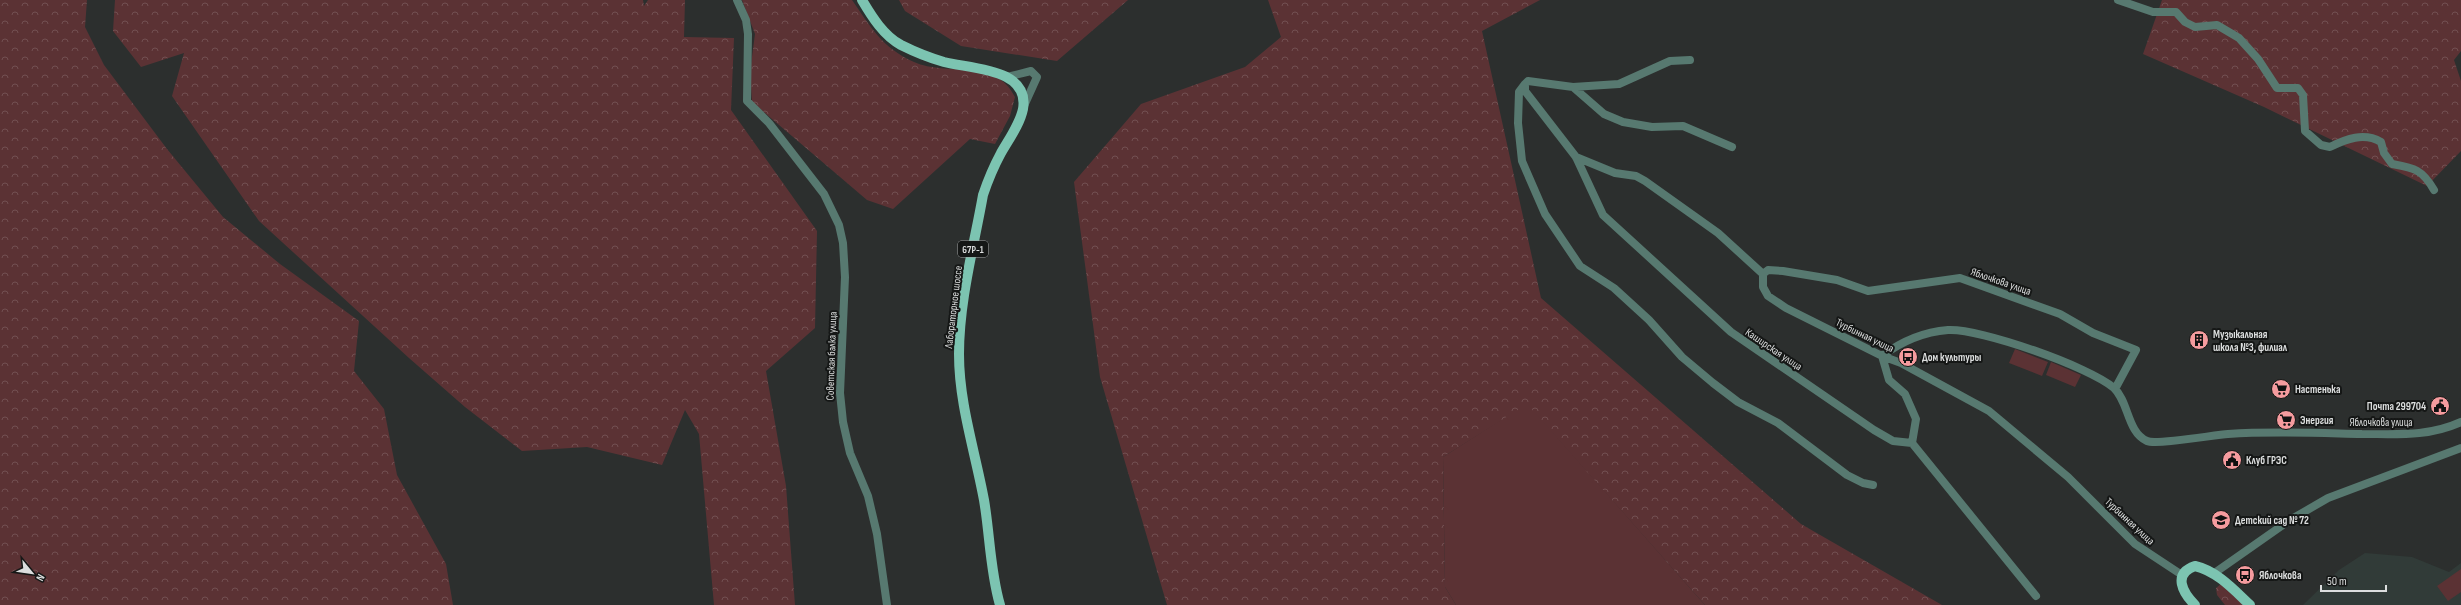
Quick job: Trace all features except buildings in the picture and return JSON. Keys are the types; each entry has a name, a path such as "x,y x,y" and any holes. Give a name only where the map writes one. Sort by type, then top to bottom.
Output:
{"main road":[{"path":"862,0 887,36 901,45 943,62 1007,77"},
{"name":"Лабораторное шоссе","path":"1000,605 996,588 984,499 964,417 959,353 962,313 983,195 990,176 1021,116 1023,108 1022,92 1019,86 1007,77"},
{"path":"2195,605 2182,589 2180,583 2182,575 2188,568 2195,566 2213,574 2230,586 2250,605"}],"street":[{"name":"Советская балка улица","path":"737,0 746,20 748,34 747,100 769,124 824,194 839,225 843,243 845,277 840,393 843,422 850,453 868,496 878,534 887,605"},
{"path":"2118,0 2153,12 2176,12 2185,22 2195,28 2217,25 2239,38 2258,59 2277,88 2298,88 2303,95 2305,132 2321,144 2330,147 2348,138 2373,137 2381,142 2384,153 2392,164 2414,168 2426,176 2434,190"},
{"path":"1690,60 1670,61 1619,84 1573,86 1528,81 1525,88 1520,92 1518,123 1522,162 1545,214 1580,266 1614,288 1649,320 1682,357 1726,393 1778,423 1847,475 1864,483 1874,485"},
{"path":"1007,77 1031,71 1037,77 1023,108"},
{"path":"1573,86 1604,114 1623,122 1652,127 1683,126 1732,147"},
{"name":"Каширская улица","path":"1525,88 1576,157 1603,216 1731,332 1874,430 1893,441 1912,444"},
{"path":"1576,157 1615,173 1636,176 1645,181 1718,233 1762,274"},
{"name":"Яблочкова улица","path":"1762,274 1768,270 1783,271 1837,280 1868,291 1960,278 2060,314 2093,333 2136,350 2115,389 2138,435 2148,441 2159,443 2198,436 2243,433 2411,434 2442,431 2461,422"},
{"name":"Турбинная улица","path":"1762,274 1763,287 1768,296 1786,308 1882,356 1901,363 1989,411 2068,477 2135,544 2182,575"},
{"path":"2036,596 1912,444 1916,419 1904,394 1889,380 1882,356 1901,342 1926,333 1949,330 1971,331 2077,366 2115,389"},
{"path":"2213,574 2290,520 2328,498 2461,448"}],"shaded area":[{"path":"2365,553 2412,557 2449,572 2461,563 2461,605 2303,605 2339,570"}],"green space":[{"path":"0,0 87,0 85,27 104,65 167,149 223,217 280,264 359,321 354,371 384,409 397,475 446,564 453,605 0,605"},
{"path":"115,0 643,0 644,6 648,0 685,0 684,37 734,38 731,110 817,231 815,328 766,371 786,486 795,605 714,605 699,434 685,410 662,465 587,447 522,451 465,407 259,221 172,96 184,53 141,67 113,31"},
{"path":"742,0 852,0 878,36 893,50 903,56 914,62 927,66 983,72 996,77 1007,85 1015,97 1010,116 995,144 970,139 893,209 867,200 752,102 750,72 755,34"},
{"path":"899,0 1128,0 1057,61 961,46 905,11"},
{"path":"1268,0 1540,0 1482,31 1541,298 1801,524 1942,605 1705,605 1527,404 1443,457 1445,587 1456,605 1167,605 1100,377 1074,182 1141,104 1245,67 1281,37"},
{"path":"2162,0 2461,0 2461,51 2454,60 2461,81 2461,151 2427,186 2264,107 2143,54"},
{"path":"2015,349 2048,362 2042,376 2009,363"},
{"path":"2051,362 2081,375 2075,387 2046,375"},
{"path":"1527,403 1705,605 1456,605 1445,587 1443,457"},
{"path":"2461,569 2461,592 2448,601 2437,586"},
{"path":"2221,584 2240,598 2243,605 2225,605 2217,595 2216,588"}],"place":[{"name":"Музыкальная школа №3, филиал","path":"2199,340"},
{"name":"Дом культуры","path":"1908,357"},
{"name":"Настенька","path":"2281,389"},
{"name":"Почта 299704","path":"2440,406"},
{"name":"Энергия","path":"2286,420"},
{"name":"Клуб ГРЭС","path":"2232,460"},
{"name":"Детский сад № 72","path":"2221,520"},
{"name":"Яблочкова","path":"2245,575"}]}
